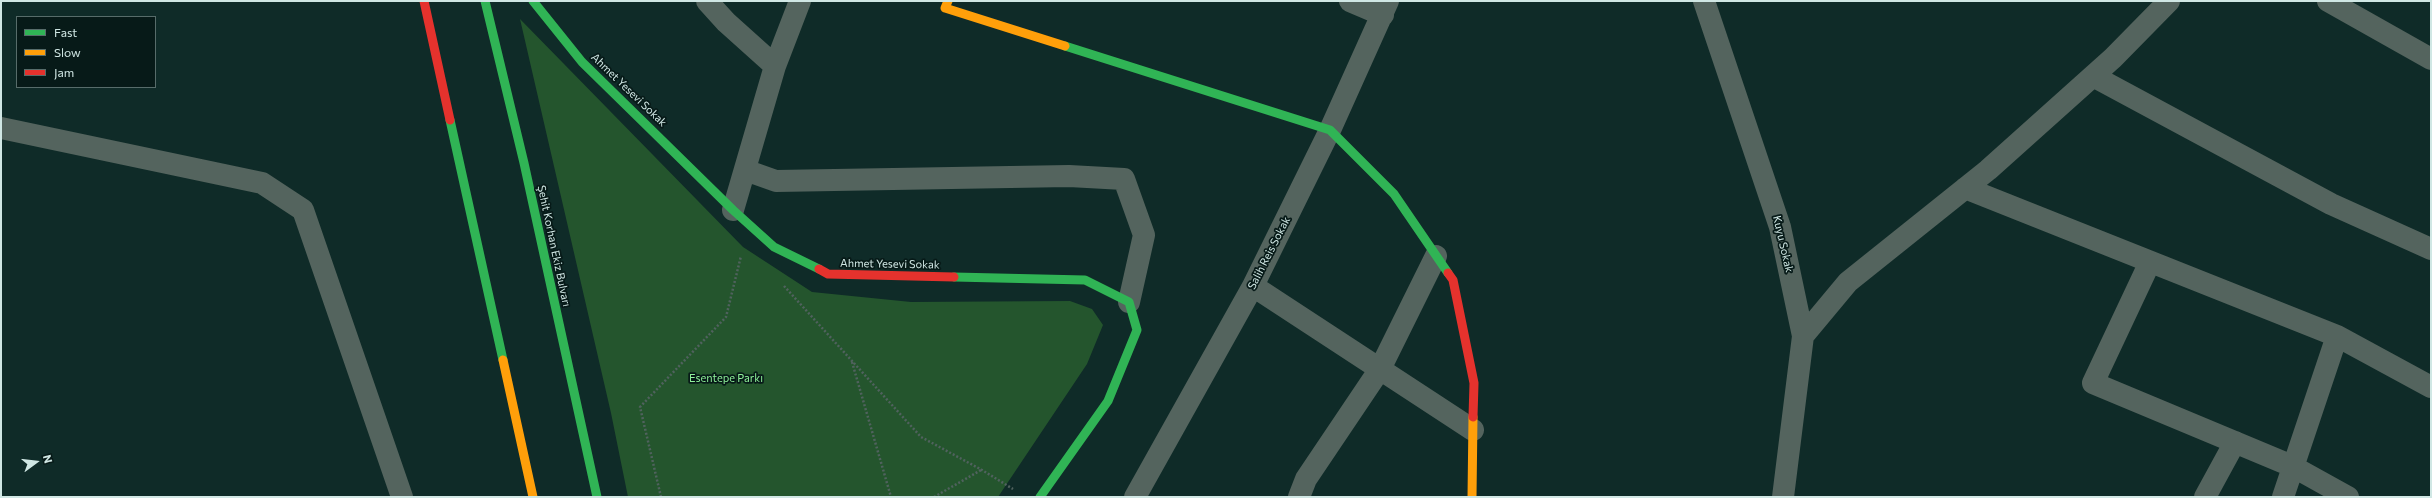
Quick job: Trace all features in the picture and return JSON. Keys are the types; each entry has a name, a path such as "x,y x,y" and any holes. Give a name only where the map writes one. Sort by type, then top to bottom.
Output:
{"street":[{"path":"424,1 533,497"},
{"name":"Şehit Korhan Ekiz Bulvarı","path":"485,1 524,163 598,497"},
{"name":"Ahmet Yesevi Sokak","path":"533,1 582,62 733,210 774,247 828,274 1085,280 1129,302"},
{"path":"707,1 726,22 775,66"},
{"path":"733,210 775,66 800,1"},
{"path":"1350,1 1386,8"},
{"name":"Kuyu Sokak","path":"1704,1 1780,227 1803,336 1783,497"},
{"path":"1803,336 1848,282 1965,188 2093,76 2169,1"},
{"path":"2328,1 2431,59"},
{"path":"946,5 1330,130 1394,194 1453,280 1474,383 1472,497"},
{"name":"Salih Reis Sokak","path":"1135,497 1253,286 1330,130 1386,8"},
{"path":"2093,76 2331,204 2431,249"},
{"path":"1,128 262,182 303,210 402,497"},
{"path":"745,170 776,181 1069,176 1124,179 1144,235 1129,302 1136,330 1108,401 1040,497"},
{"path":"1965,188 2337,336 2431,388"},
{"path":"1299,497 1306,479 1380,369 1436,256"},
{"path":"2150,262 2093,383 2292,466 2348,497"},
{"path":"1253,286 1473,430"},
{"path":"2284,497 2292,466 2337,336"},
{"path":"2205,497 2235,442"}],"path":[{"path":"662,497 640,407 726,317 741,254"},
{"path":"783,284 921,437 982,470 1019,493"},
{"path":"851,360 891,497"},
{"path":"934,497 982,470"}],"green space":[{"name":"Esentepe Parkı","path":"520,19 743,247 812,292 911,302 1070,301 1092,309 1103,325 1087,364 998,497 628,497 611,413"}],"traffic: fast":[{"path":"485,1 524,163 597,497"},
{"path":"533,1 582,62 733,210 774,247 819,269"},
{"path":"1065,46 1330,130 1394,194 1448,273"},
{"path":"450,120 503,360"},
{"path":"954,277 1085,280 1129,302 1137,330 1108,401 1040,497"}],"traffic: slow":[{"path":"948,1 945,8 1065,46"},
{"path":"503,360 533,497"},
{"path":"1472,497 1473,417"}],"traffic: jam":[{"path":"424,1 450,120"},
{"path":"819,269 828,274 954,277"},
{"path":"1448,273 1453,280 1474,383 1473,417"}]}
